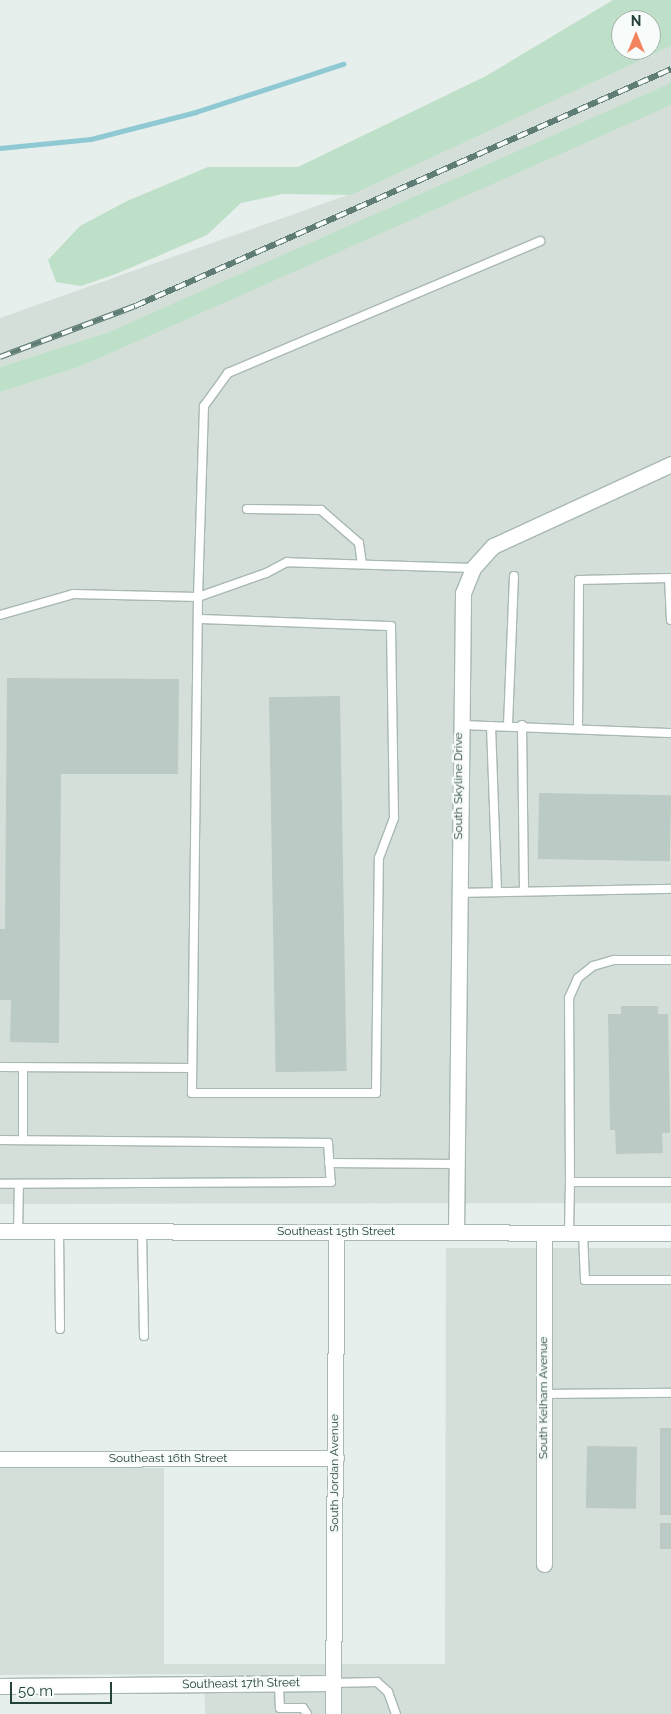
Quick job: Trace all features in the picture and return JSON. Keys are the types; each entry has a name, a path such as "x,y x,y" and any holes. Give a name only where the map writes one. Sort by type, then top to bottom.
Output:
{"street":[{"name":"South Skyline Drive","path":"456,1232 461,608 473,568 493,546 513,534 671,464"},
{"name":"Southeast 15th Street","path":"0,1231 671,1233"},
{"name":"South Jordan Avenue","path":"333,1714 336,1232"},
{"name":"South Kelham Avenue","path":"544,1233 544,1564"},
{"name":"Southeast 16th Street","path":"0,1459 336,1458"},
{"name":"Southeast 17th Street","path":"0,1686 333,1683"}],"lane":[{"path":"198,619 391,626 394,818 379,858 376,1093 192,1093 198,597 204,406 228,373 540,241"},
{"path":"247,510 321,510 359,543 362,564"},
{"path":"0,616 73,594 198,597 266,573 287,562 473,568"},
{"path":"508,725 514,576"},
{"path":"578,727 579,580 670,578 671,620"},
{"path":"460,725 578,727 671,733"},
{"path":"522,725 524,891"},
{"path":"491,726 497,892"},
{"path":"459,893 671,889"},
{"path":"671,960 614,960 593,966 578,978 569,998 570,1182 576,1233 585,1280 671,1280"},
{"path":"0,1067 192,1068"},
{"path":"23,1067 23,1140"},
{"path":"0,1140 328,1143 331,1182 0,1184"},
{"path":"330,1163 457,1164"},
{"path":"570,1182 671,1182"},
{"path":"18,1231 19,1185"},
{"path":"59,1231 60,1329"},
{"path":"142,1232 144,1336"},
{"path":"544,1394 671,1393"},
{"path":"333,1683 377,1682 388,1692 396,1714"},
{"path":"279,1684 280,1708 303,1708 307,1714"}],"shaded area":[{"path":"671,46 671,99 109,332 0,367 0,318 359,191 641,60 661,60 661,51"},
{"path":"671,103 671,1203 0,1204 0,392 79,367"},
{"path":"446,1248 671,1248 671,1714 205,1714 204,1674 0,1675 0,1467 164,1468 164,1664 445,1664"}],"green space":[{"path":"613,0 671,0 671,46 661,51 661,10 611,10 611,60 641,60 351,195 283,194 241,203 207,235 116,274 81,286 56,282 48,260 80,226 127,201 208,167 298,167 486,76"},
{"path":"671,83 671,105 79,367 0,392 0,367 109,332"}],"building":[{"path":"7,678 179,679 178,774 61,774 59,1043 10,1042 11,1000 0,1000 0,929 5,929"},
{"path":"340,696 347,1071 276,1072 269,697"},
{"path":"539,793 671,795 670,861 538,859"},
{"path":"621,1006 658,1006 658,1014 668,1014 670,1133 662,1133 663,1153 616,1154 615,1130 610,1130 608,1014 621,1014"},
{"path":"660,1428 671,1428 671,1515 660,1515"},
{"path":"587,1446 637,1447 636,1509 586,1508"},
{"path":"660,1523 671,1523 671,1549 660,1549"}],"waterway":[{"path":"0,148 91,139 196,112 343,64"}],"railway":[{"path":"0,357 135,306 671,69"}]}
